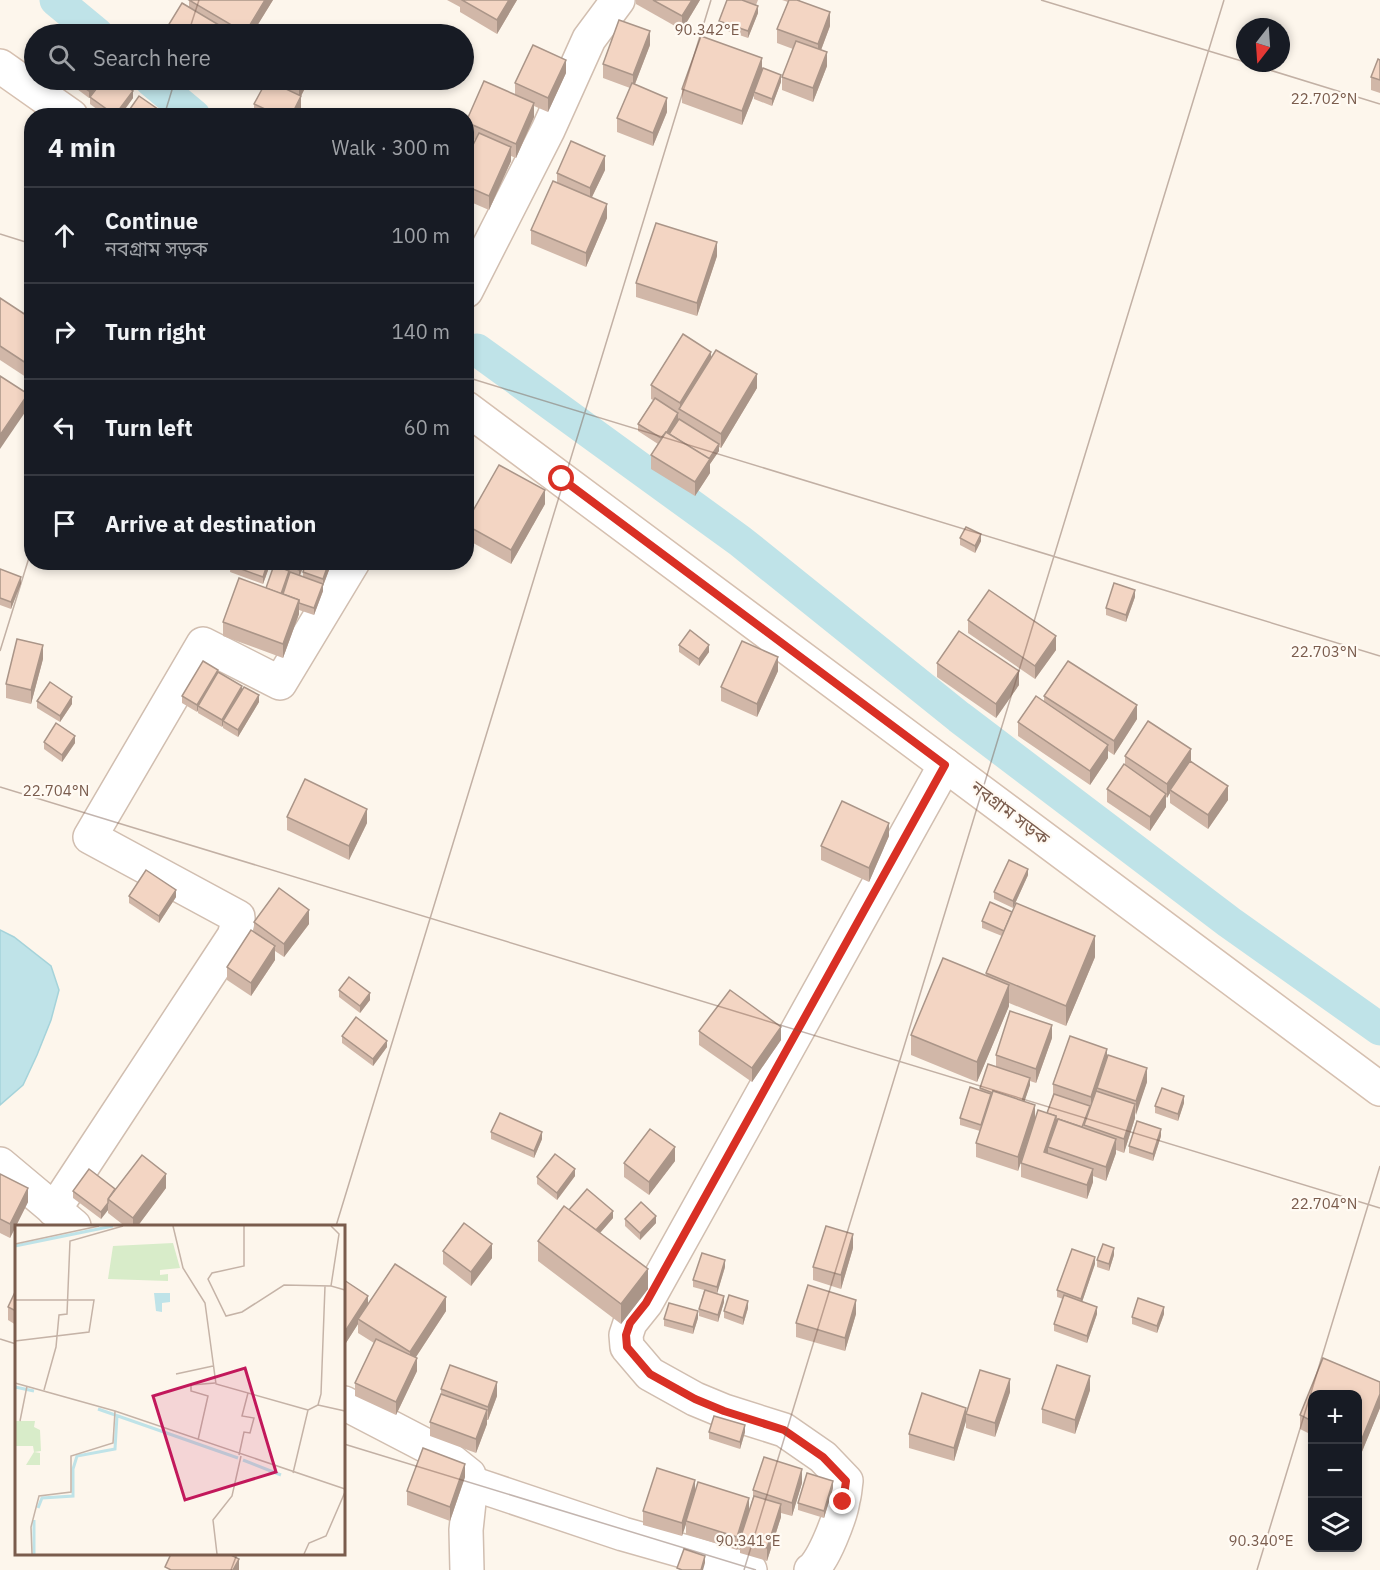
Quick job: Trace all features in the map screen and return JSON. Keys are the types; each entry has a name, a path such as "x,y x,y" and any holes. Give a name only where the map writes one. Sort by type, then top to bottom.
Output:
{"street":[{"path":"474,275 548,130 589,39 618,0"},
{"path":"0,66 24,83"},
{"path":"34,90 60,108"},
{"name":"নবগ্রাম সড়ক","path":"474,414 1380,1089"},
{"path":"0,1164 64,1218 234,936 238,917 90,837 203,644 280,683 348,570"},
{"path":"811,1570 816,1567 828,1544 843,1502 846,1481 823,1457 784,1430 695,1399 650,1374 627,1347 626,1335 630,1323 646,1303 945,765"},
{"path":"345,1404 444,1455 469,1475 471,1483 466,1530 466,1570"},
{"path":"471,1483 623,1534 750,1570"}],"water":[{"path":"0,930 14,937 51,966 59,990 51,1020 23,1085 0,1105"}],"building":[{"path":"189,0 265,0 250,24 230,24"},
{"path":"462,0 509,0 497,20"},
{"path":"653,0 692,0 682,16"},
{"path":"727,0 742,0 758,6 748,31 719,21"},
{"path":"789,0 797,0 830,12 818,44 777,29"},
{"path":"182,3 217,24 169,24"},
{"path":"619,20 650,31 633,75 603,64"},
{"path":"701,36 762,58 742,111 682,89"},
{"path":"796,41 827,52 813,88 782,77"},
{"path":"533,45 566,60 548,98 515,83"},
{"path":"1378,59 1380,60 1380,80 1371,77"},
{"path":"763,68 781,75 772,99 754,92"},
{"path":"484,81 534,103 516,144 474,126 474,108 472,108"},
{"path":"632,83 667,98 653,133 617,118"},
{"path":"95,90 133,91 120,108 105,108 90,97"},
{"path":"262,90 288,90 301,96 295,108 263,108 254,104"},
{"path":"139,96 156,108 131,108"},
{"path":"479,133 511,147 489,196 474,189 474,143"},
{"path":"571,141 605,156 590,188 557,173"},
{"path":"553,181 607,204 586,253 531,230"},
{"path":"656,223 717,242 697,303 636,283"},
{"path":"0,298 24,314 24,362 0,346"},
{"path":"683,334 711,352 680,403 651,385"},
{"path":"716,350 757,374 721,434 679,409"},
{"path":"0,376 24,391 24,400 0,435"},
{"path":"655,398 678,413 661,438 638,424"},
{"path":"679,419 719,444 709,459 669,434"},
{"path":"666,432 710,459 695,482 651,455"},
{"path":"499,465 545,490 511,550 474,529 474,509"},
{"path":"966,527 981,534 975,546 960,538"},
{"path":"0,569 21,577 11,602 0,598"},
{"path":"244,570 265,570 263,577"},
{"path":"272,570 289,571 281,594 266,588"},
{"path":"304,570 326,570 323,579 303,572"},
{"path":"290,572 323,584 314,608 283,594"},
{"path":"239,578 299,600 283,644 223,622"},
{"path":"1114,583 1135,590 1126,615 1106,608"},
{"path":"989,590 1056,636 1035,666 968,620"},
{"path":"690,630 709,645 699,659 679,645"},
{"path":"959,631 1019,671 996,704 937,663"},
{"path":"17,639 43,645 31,690 6,684"},
{"path":"742,641 778,657 757,704 721,687"},
{"path":"203,661 218,670 197,705 182,696"},
{"path":"1068,661 1137,705 1114,741 1044,696"},
{"path":"218,672 242,686 222,720 198,706"},
{"path":"50,682 72,697 60,716 37,701"},
{"path":"244,687 259,695 238,730 223,721"},
{"path":"1036,696 1108,745 1090,771 1018,722"},
{"path":"1148,721 1191,749 1167,784 1125,756"},
{"path":"56,723 75,736 62,755 44,742"},
{"path":"1190,761 1228,786 1208,815 1170,790"},
{"path":"1124,764 1166,794 1150,817 1107,789"},
{"path":"305,779 367,809 349,846 287,817"},
{"path":"842,801 889,823 869,868 821,846"},
{"path":"1009,860 1028,869 1013,901 994,892"},
{"path":"146,870 176,890 159,916 129,896"},
{"path":"279,888 309,910 284,944 254,922"},
{"path":"990,902 1012,912 1004,931 982,921"},
{"path":"1016,903 1095,936 1066,1006 986,973"},
{"path":"251,930 275,946 251,983 227,967"},
{"path":"943,958 1009,985 977,1062 911,1035"},
{"path":"349,977 370,993 360,1006 339,990"},
{"path":"730,990 781,1027 752,1068 699,1031"},
{"path":"1010,1011 1052,1025 1036,1069 996,1055"},
{"path":"356,1017 387,1041 373,1059 342,1036"},
{"path":"1070,1036 1107,1049 1091,1097 1053,1084"},
{"path":"1108,1055 1147,1068 1136,1101 1097,1088"},
{"path":"988,1064 1030,1078 1022,1101 980,1088"},
{"path":"970,1087 991,1094 981,1125 960,1118"},
{"path":"1162,1088 1184,1096 1178,1114 1155,1106"},
{"path":"993,1091 1035,1105 1018,1157 976,1143"},
{"path":"1096,1091 1135,1104 1124,1139 1084,1125"},
{"path":"1054,1094 1090,1106 1082,1127 1058,1119 1056,1122 1056,1116 1047,1113"},
{"path":"1038,1110 1056,1116 1044,1152 1093,1169 1087,1185 1021,1163"},
{"path":"500,1113 542,1132 534,1151 491,1132"},
{"path":"1058,1119 1116,1139 1106,1167 1048,1147"},
{"path":"1137,1121 1161,1129 1153,1154 1129,1146"},
{"path":"650,1129 675,1147 649,1182 624,1163"},
{"path":"555,1154 575,1169 557,1193 537,1177"},
{"path":"142,1155 166,1174 133,1218 108,1199"},
{"path":"89,1169 115,1189 101,1212 73,1191"},
{"path":"0,1174 28,1188 10,1224 0,1219"},
{"path":"587,1189 613,1211 596,1230 569,1210"},
{"path":"641,1202 656,1216 640,1233 625,1219"},
{"path":"564,1206 648,1269 621,1304 538,1241"},
{"path":"464,1223 492,1244 471,1272 443,1251"},
{"path":"826,1226 853,1234 841,1275 813,1267"},
{"path":"1103,1244 1114,1248 1109,1264 1097,1260"},
{"path":"1072,1249 1095,1257 1081,1299 1057,1290"},
{"path":"702,1253 725,1260 717,1287 693,1280"},
{"path":"395,1264 446,1297 410,1352 358,1319"},
{"path":"345,1281 368,1296 345,1331"},
{"path":"808,1285 856,1300 845,1338 796,1323"},
{"path":"705,1290 724,1296 718,1315 699,1309"},
{"path":"15,1292 15,1310 8,1307"},
{"path":"729,1295 748,1301 743,1318 724,1311"},
{"path":"1064,1295 1097,1307 1087,1336 1054,1324"},
{"path":"1138,1298 1164,1307 1157,1326 1132,1317"},
{"path":"669,1303 698,1311 693,1327 664,1319"},
{"path":"376,1339 417,1358 396,1402 355,1383"},
{"path":"1323,1358 1380,1382 1380,1394 1362,1439 1362,1390 1310,1390"},
{"path":"450,1365 497,1382 488,1407 441,1389"},
{"path":"1057,1365 1090,1376 1075,1420 1042,1409"},
{"path":"980,1370 1010,1379 995,1423 966,1414"},
{"path":"922,1393 966,1408 954,1448 909,1434"},
{"path":"441,1394 487,1410 476,1439 430,1422"},
{"path":"1308,1395 1308,1419 1300,1415"},
{"path":"714,1416 745,1425 740,1442 709,1432"},
{"path":"423,1448 465,1464 450,1507 407,1491"},
{"path":"764,1457 802,1469 792,1503 753,1490"},
{"path":"657,1468 695,1480 682,1523 643,1511"},
{"path":"807,1473 833,1481 824,1511 798,1503"},
{"path":"698,1482 749,1498 737,1537 686,1521"},
{"path":"754,1496 781,1504 767,1548 740,1539"},
{"path":"684,1549 705,1556 701,1570 677,1568"},
{"path":"171,1555 231,1555 239,1559 233,1570 171,1570 165,1567"}],"waterway":[{"path":"56,0 85,24"},
{"path":"163,90 184,108"},
{"path":"477,350 740,541 959,717 1229,922 1380,1029"}],"route":[{"path":"562,479 945,765 646,1303 630,1323 626,1335 627,1347 650,1374 695,1399 784,1430 823,1457 846,1481 843,1502"}]}
